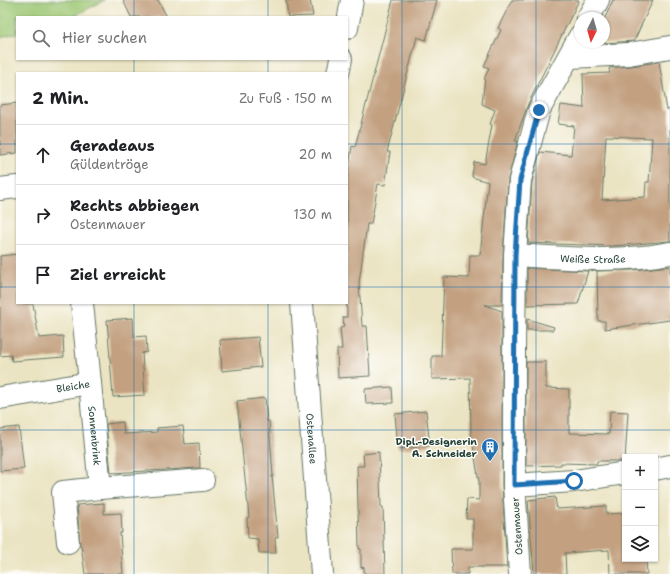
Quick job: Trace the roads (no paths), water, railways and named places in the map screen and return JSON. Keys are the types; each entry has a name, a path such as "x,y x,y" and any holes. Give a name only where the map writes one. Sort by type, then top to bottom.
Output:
{"street":[{"path":"348,22 352,0"},
{"path":"591,12 598,0"},
{"path":"570,57 630,54 670,47"},
{"name":"Ostenmauer","path":"519,564 514,485 515,255 520,180 539,110 574,48"},
{"path":"338,72 341,60"},
{"path":"0,190 16,187"},
{"name":"Weiße Straße","path":"515,255 577,259 654,257 670,254"},
{"name":"Bleiche","path":"0,398 90,383 82,304"},
{"name":"Ostenallee","path":"302,304 322,574"},
{"name":"Sonnenbrink","path":"90,383 100,488"},
{"path":"658,468 670,466"},
{"path":"514,485 574,481 622,473"},
{"path":"68,542 63,492 203,480"}],"place":[{"name":"Dipl.-Designerin A. Schneider","path":"490,462"}]}
